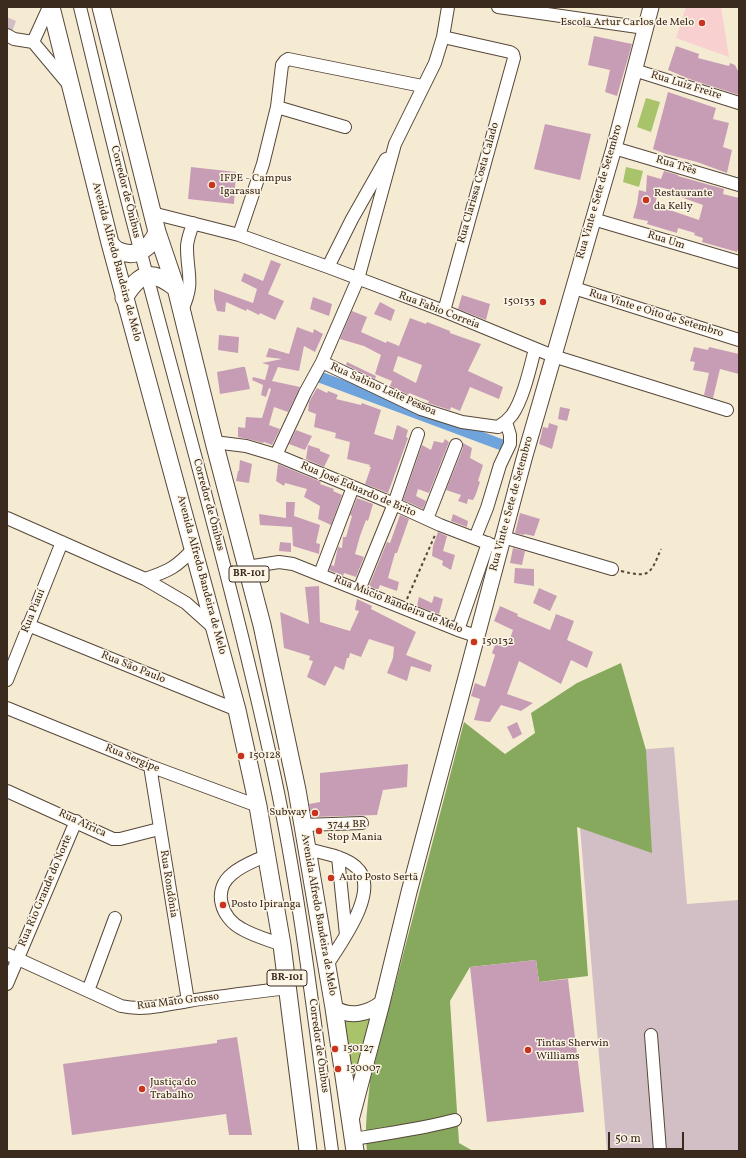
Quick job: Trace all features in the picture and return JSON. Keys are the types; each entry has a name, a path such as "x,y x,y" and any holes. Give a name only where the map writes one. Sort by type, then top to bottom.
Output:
{"highway":[{"name":"Avenida Alfredo Bandeira de Melo","path":"50,7 124,298 194,548 237,710 258,806 282,945 308,1151"},
{"name":"Avenida Alfredo Bandeira de Melo","path":"101,7 157,232 182,310 270,663 303,825 334,1008 355,1145"},
{"path":"110,243 118,251 128,253 140,252 153,242 157,232"},
{"path":"124,298 139,278 147,275 164,279 176,288"}],"main road":[{"name":"Rua Vinte e Sete de Setembro","path":"351,1120 476,636 497,543 563,327 652,7"},
{"path":"334,1008 344,1014 355,1014 374,1009 382,1003"}],"street":[{"path":"34,42 50,7"},
{"name":"Corredor de Ônibus","path":"80,7 140,252 250,668 276,782 303,936 332,1151"},
{"path":"328,267 352,219 395,144 422,86 435,63 443,37 448,7"},
{"path":"498,7 645,28"},
{"path":"7,35 14,39 34,42 71,87"},
{"name":"Rua Clarissa Costa Calado","path":"443,37 513,54 514,58 444,311"},
{"path":"239,235 263,164 277,107 282,65 285,61 288,59 422,86"},
{"name":"Rua Luiz Freire","path":"634,70 739,103"},
{"path":"277,107 345,127"},
{"path":"276,454 322,362 358,279 395,144"},
{"name":"Rua Três","path":"614,148 739,185"},
{"name":"Rua Fabio Correia","path":"152,213 239,235 444,311 553,356 726,410"},
{"name":"Rua Um","path":"593,219 739,262"},
{"path":"182,310 188,298 190,289 187,246 193,223"},
{"name":"Rua Vinte e Oito de Setembro","path":"574,288 739,340"},
{"path":"476,538 500,465 510,444 510,435 506,422 513,414 535,349"},
{"name":"Rua Sabino Leite Pessoa","path":"322,362 421,409 445,418 488,427 498,427 506,422"},
{"path":"359,590 394,504 418,434"},
{"name":"Rua José Eduardo de Brito","path":"214,442 246,446 276,454 440,525 476,538 612,569"},
{"path":"427,519 456,445"},
{"path":"320,574 353,487"},
{"path":"7,518 145,579 186,603 216,630"},
{"name":"Rua Piauí","path":"7,680 62,542"},
{"path":"458,630 497,543"},
{"path":"145,579 159,575 182,562 194,548"},
{"name":"Rua Múcio Bandeira de Melo","path":"247,567 279,562 293,564 476,636"},
{"name":"Rua São Paulo","path":"28,625 237,710"},
{"name":"Rua Sergipe","path":"7,708 150,766 258,806"},
{"name":"Rua Rondônia","path":"150,766 188,1001"},
{"name":"Rua Africa","path":"7,791 116,839 159,829"},
{"name":"Rua Rio Grande do Norte","path":"7,984 12,957 76,821"},
{"path":"303,825 362,823"},
{"path":"307,849 338,857 356,867 364,880 364,893 356,916 327,965"},
{"path":"267,855 239,868 228,878 220,894 220,902 230,921 241,929 282,945"},
{"path":"338,857 346,935"},
{"path":"88,991 115,918"},
{"name":"Rua Mato Grosso","path":"12,957 121,1006 133,1008 149,1008 188,1001 288,988"},
{"path":"651,1035 660,1151"},
{"path":"355,1145 398,1131 431,1127 455,1120"}],"path":[{"path":"403,608 440,525"},
{"path":"612,569 638,575 646,574 652,569 661,549"}],"shaded area":[{"name":"Escola Artur Carlos de Melo","path":"686,7 721,7 729,57 676,38"},
{"path":"7,17 16,21 7,45"},
{"path":"674,747 687,904 739,900 739,1151 607,1151 574,755"}],"green space":[{"path":"646,98 660,102 651,132 637,127"},
{"path":"626,167 643,171 639,187 623,182"},
{"path":"621,663 646,750 652,853 577,827 588,976 539,982 536,960 470,967 450,1001 459,1143 473,1151 367,1151 366,1125 370,1081 464,722 505,754 535,733 531,713 577,683"},
{"path":"373,1012 352,1108 342,1019"}],"building":[{"path":"594,36 632,44 617,96 605,92 610,70 588,65"},
{"path":"676,46 699,54 698,58 729,66 730,63 735,65 739,73 739,95 692,80 668,70"},
{"path":"668,92 716,108 713,119 729,123 723,147 732,150 727,173 697,162 653,149"},
{"path":"545,124 591,134 580,180 534,169"},
{"name":"IFPE - Campus Igarassu","path":"191,167 236,172 234,204 188,199"},
{"path":"664,171 724,189 723,194 739,198 739,246 737,252 702,242 703,238 694,235 695,233 678,228 677,233 647,224 648,221 633,218 639,190 646,192 647,175 661,179","holes":["659,187 676,191 675,195 703,205 699,220 655,205"]},
{"path":"271,260 281,264 268,294 284,301 275,320 260,313 259,315 247,309 246,311 226,302 225,312 217,311 214,300 214,289 253,303 257,289 241,281 244,273 263,281"},
{"path":"462,295 490,304 486,320 458,309"},
{"path":"313,297 332,304 329,316 310,309"},
{"path":"380,302 395,310 391,321 374,314"},
{"path":"352,311 367,317 361,332 386,343 387,341 399,346 410,318 426,324 427,322 450,331 450,333 481,344 468,371 503,387 499,399 470,387 460,411 451,407 450,410 428,403 429,401 409,393 409,395 390,386 392,381 375,374 381,355 364,346 340,339","holes":["398,356 422,365 416,383 393,371"]},
{"path":"297,327 313,333 314,329 323,334 315,352 304,346 299,371 278,367 272,381 300,387 288,412 274,407 269,425 280,429 272,445 238,437 238,427 245,428 246,417 262,418 271,389 269,388 266,397 261,395 263,385 252,380 253,377 265,380 269,365 262,363 282,359 266,357 269,348 289,354"},
{"path":"219,335 239,337 238,353 218,350"},
{"path":"694,347 708,350 709,347 739,354 739,374 720,369 713,398 704,395 709,373 693,370 695,362 690,361"},
{"path":"347,362 376,376 375,379 346,365"},
{"path":"245,367 250,389 220,394 217,372"},
{"path":"317,388 327,393 328,391 338,395 336,399 361,405 362,403 381,410 374,434 393,440 397,425 408,430 406,437 408,438 388,493 365,484 371,467 369,467 370,465 347,459 350,442 335,438 336,433 314,427 316,414 308,411 309,402"},
{"path":"560,407 570,409 567,421 558,419"},
{"path":"549,423 558,426 552,449 539,444 543,427 548,428"},
{"path":"296,430 312,436 305,450 289,444"},
{"path":"445,439 449,442 429,493 418,489 416,496 426,501 423,509 403,500 422,445 431,450 434,441 443,443"},
{"path":"463,443 472,448 470,458 483,465 476,494 473,500 468,499 467,504 458,501 461,495 446,490 463,448"},
{"path":"308,445 320,449 320,451 330,455 324,467 306,459"},
{"path":"240,460 252,464 249,483 236,481"},
{"path":"278,464 321,482 320,484 334,489 333,491 342,495 331,525 318,519 320,506 304,497 307,489 285,483 284,486 276,481"},
{"path":"357,498 373,504 368,521 366,520 360,536 355,554 364,557 356,577 344,573 343,576 329,570 331,565 334,566 338,547 342,548 343,537 346,537 352,516 350,515"},
{"path":"286,502 295,502 294,516 320,525 316,543 320,544 319,554 293,546 292,527 260,525 259,514 286,518"},
{"path":"520,513 540,519 534,536 515,533"},
{"path":"453,514 468,521 467,527 451,521"},
{"path":"400,515 409,519 397,553 395,553 388,578 399,582 397,591 380,585 378,590 369,586 387,542 390,543"},
{"path":"438,532 447,536 443,551 455,555 451,570 442,565 443,561 432,556 433,546"},
{"path":"280,542 291,543 291,552 279,551"},
{"path":"513,548 525,551 522,565 510,563"},
{"path":"515,568 534,569 534,586 514,583"},
{"path":"319,586 320,622 350,631 359,611 355,610 357,599 372,606 371,609 416,632 406,655 432,665 430,672 411,666 407,681 387,673 393,658 394,647 369,639 361,657 350,653 344,670 335,666 325,686 307,677 313,661 309,660 310,656 284,648 280,612 309,624 305,587"},
{"path":"539,588 557,596 550,611 533,603"},
{"path":"434,596 443,599 439,614 417,606 419,597 432,603"},
{"path":"500,606 518,614 517,616 550,630 556,614 574,621 567,640 593,652 587,668 571,660 561,684 519,661 507,694 533,703 521,711 501,705 490,722 474,720 480,699 471,696 475,683 485,687 495,655 492,653 497,639 508,644 513,630 494,621"},
{"path":"517,722 522,734 513,739 507,727"},
{"path":"408,764 407,787 383,790 377,815 312,817 309,804 320,802 320,773"},
{"name":"Tintas Sherwin Williams","path":"536,960 539,982 568,979 584,1112 487,1122 470,967"},
{"name":"Justiça do Trabalho","path":"237,1037 252,1135 229,1135 226,1114 72,1135 63,1064 217,1043 217,1040"}],"waterway":[{"path":"317,376 502,445"}],"place":[{"name":"Escola Artur Carlos de Melo","path":"702,23"},
{"name":"IFPE - Campus Igarassu","path":"212,185"},
{"name":"Restaurante da Kelly","path":"646,200"},
{"name":"150133","path":"543,302"},
{"name":"150132","path":"474,642"},
{"name":"150128","path":"241,756"},
{"name":"Subway","path":"315,813"},
{"name":"3744 BR Stop Mania","path":"319,831"},
{"name":"Auto Posto Sertã","path":"331,878"},
{"name":"Posto Ipiranga","path":"223,905"},
{"name":"150127","path":"335,1049"},
{"name":"Tintas Sherwin Williams","path":"528,1050"},
{"name":"150007","path":"338,1069"},
{"name":"Justiça do Trabalho","path":"142,1089"}]}
